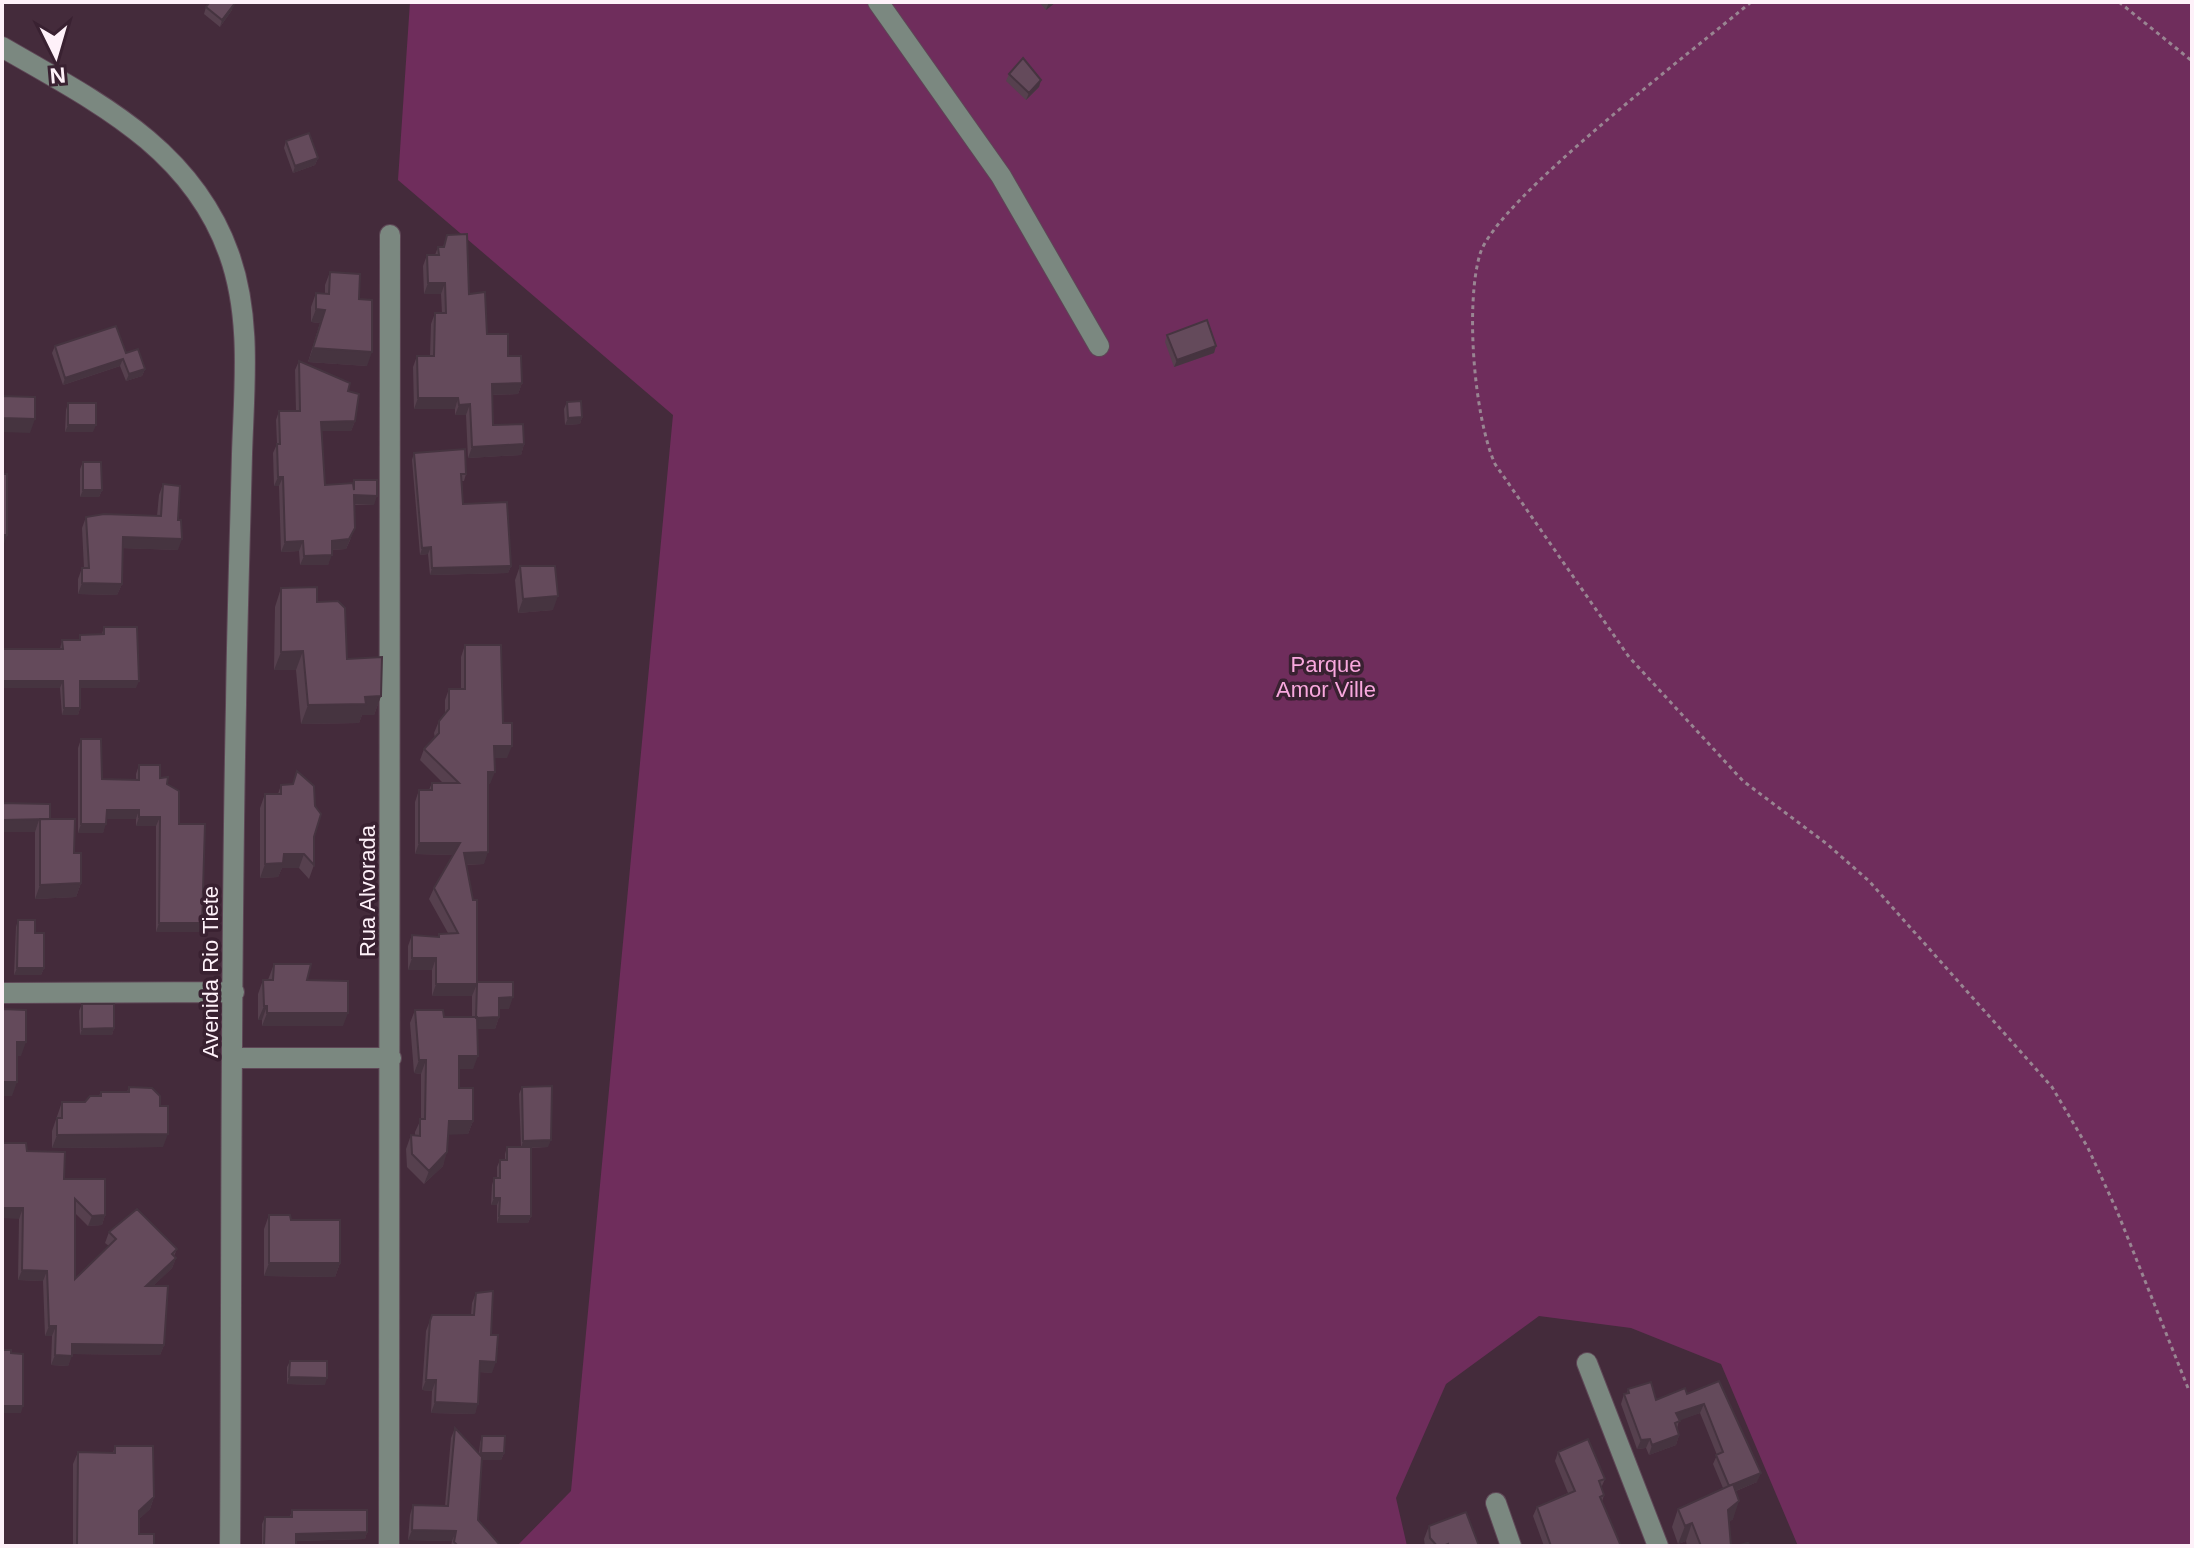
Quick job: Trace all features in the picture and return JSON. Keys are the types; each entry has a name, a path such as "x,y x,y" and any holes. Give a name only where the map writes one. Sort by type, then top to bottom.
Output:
{"street":[{"path":"878,2 1001,176 1099,346"},
{"name":"Avenida Rio Tiete","path":"2,47 54,76 156,145 180,167 198,193 229,254 239,290 246,362 234,992 230,1546"},
{"name":"Rua Alvorada","path":"389,1546 390,235"},
{"path":"2,993 234,992"},
{"path":"234,1058 391,1058"},
{"path":"1587,1363 1658,1546"},
{"path":"1496,1503 1511,1546"}],"path":[{"path":"1751,2 1564,159 1496,224 1480,253 1474,300 1477,396 1486,443 1495,464 1629,657 1743,781 1827,844 1869,881 2052,1087 2088,1148 2117,1211 2188,1388"},
{"path":"2119,2 2192,61"}],"green space":[{"name":"Parque Amor Ville","path":"410,2 2192,2 2192,1546 1798,1546 1721,1364 1631,1328 1539,1316 1446,1384 1396,1498 1407,1546 517,1546 571,1491 673,415 398,180"}],"building":[{"path":"210,2 235,3 222,20 206,7"},
{"path":"1023,58 1041,80 1029,93 1009,74"},
{"path":"309,133 318,158 295,166 286,141"},
{"path":"467,234 469,294 485,292 487,334 508,334 508,356 521,356 522,383 492,384 493,425 523,424 524,444 472,447 470,404 459,405 458,398 418,398 417,356 434,356 435,313 446,313 445,283 428,283 427,255 439,255 438,247 444,247 447,235"},
{"path":"330,272 360,274 359,299 372,300 372,352 313,348 325,310 316,309 316,293 329,294"},
{"path":"1207,320 1216,346 1177,360 1167,335"},
{"path":"116,326 126,353 138,349 145,369 129,374 123,359 65,378 55,346"},
{"path":"299,361 350,383 348,391 359,394 355,421 321,422 325,485 353,483 354,490 354,480 377,480 377,496 354,495 355,528 349,539 332,541 332,555 304,556 303,541 285,542 283,477 278,477 279,411 300,411"},
{"path":"2,396 35,397 35,419 2,418"},
{"path":"581,401 582,417 568,418 567,402"},
{"path":"68,403 96,403 96,425 68,425"},
{"path":"465,449 466,474 461,474 463,504 507,502 511,566 432,568 431,547 422,548 414,453"},
{"path":"83,462 101,462 102,490 83,490"},
{"path":"2,474 7,474 7,535 2,535"},
{"path":"163,484 180,486 178,520 181,520 182,539 123,537 122,584 82,583 82,568 89,568 86,517 104,514 161,516"},
{"path":"520,566 555,566 558,596 523,599"},
{"path":"317,587 317,602 338,601 345,608 347,659 382,657 381,696 365,697 366,704 308,705 303,651 281,652 281,588"},
{"path":"104,627 137,627 139,681 80,681 80,708 64,708 63,681 2,681 2,649 63,649 62,640 80,640 80,635 104,634"},
{"path":"465,645 501,645 503,723 512,723 512,746 494,746 495,772 488,772 488,852 464,853 473,900 477,900 477,982 513,982 513,997 499,998 499,1017 476,1018 477,984 436,984 436,958 412,958 412,935 439,937 439,934 458,933 434,888 460,843 419,843 419,790 432,790 432,783 459,783 424,749 439,733 439,721 449,709 449,689 465,689"},
{"path":"81,739 101,739 102,779 139,780 139,765 160,765 160,778 168,777 167,784 179,791 179,824 205,824 202,923 159,923 160,817 139,817 139,810 107,810 106,824 81,824"},
{"path":"297,771 314,786 315,806 321,814 314,837 314,865 304,854 284,854 283,863 265,864 265,794 281,794 281,785 293,784"},
{"path":"2,803 50,804 50,819 2,820"},
{"path":"40,819 75,819 74,853 81,853 81,883 40,885"},
{"path":"18,920 35,920 35,933 44,933 44,968 17,968"},
{"path":"274,964 311,964 307,980 348,981 348,1013 267,1013 263,980 273,980"},
{"path":"82,1004 114,1004 114,1028 82,1029"},
{"path":"2,1009 26,1010 26,1042 17,1042 17,1082 2,1082"},
{"path":"415,1010 443,1010 444,1017 477,1017 478,1056 459,1056 459,1088 473,1088 473,1121 449,1121 447,1152 429,1171 412,1154 411,1135 420,1136 420,1119 425,1119 426,1060 419,1060"},
{"path":"552,1086 551,1140 523,1141 522,1087"},
{"path":"129,1087 152,1088 160,1096 160,1106 168,1106 168,1134 57,1135 57,1118 62,1118 62,1102 85,1102 90,1096 101,1096 101,1092 129,1092"},
{"path":"2,1143 26,1143 27,1151 65,1152 64,1179 105,1179 105,1215 92,1216 75,1199 75,1279 116,1239 109,1232 137,1209 177,1249 172,1254 176,1258 146,1286 168,1286 164,1345 72,1344 72,1356 55,1355 56,1326 49,1326 47,1271 22,1270 23,1208 2,1208"},
{"path":"507,1147 531,1147 531,1216 499,1216 500,1198 494,1198 494,1178 500,1178 500,1160 507,1160"},
{"path":"269,1215 290,1215 291,1220 340,1220 340,1263 269,1263"},
{"path":"493,1291 491,1335 498,1335 496,1362 480,1361 478,1404 435,1402 436,1380 426,1380 432,1315 474,1315 476,1293"},
{"path":"2,1350 23,1354 23,1406 2,1406"},
{"path":"290,1361 327,1361 327,1378 289,1377"},
{"path":"1719,1381 1761,1473 1729,1486 1716,1455 1723,1452 1704,1404 1676,1413 1680,1421 1675,1423 1679,1435 1652,1445 1650,1439 1641,1440 1624,1394 1629,1393 1628,1389 1651,1382 1656,1400 1685,1388 1687,1394"},
{"path":"455,1428 482,1457 478,1520 499,1546 458,1546 454,1542 456,1531 412,1530 413,1505 448,1506"},
{"path":"482,1436 505,1436 504,1453 481,1453"},
{"path":"1588,1439 1605,1479 1599,1481 1604,1495 1600,1497 1621,1546 1551,1546 1537,1507 1575,1491 1558,1452"},
{"path":"115,1446 153,1446 154,1497 139,1511 139,1534 154,1534 154,1546 77,1546 78,1452 115,1453"},
{"path":"1733,1484 1739,1501 1728,1510 1731,1546 1701,1546 1692,1523 1685,1526 1678,1509"},
{"path":"292,1510 367,1510 367,1532 296,1534 296,1546 264,1546 265,1517 292,1517"},
{"path":"1466,1512 1479,1546 1437,1546 1430,1538 1429,1526"}]}
